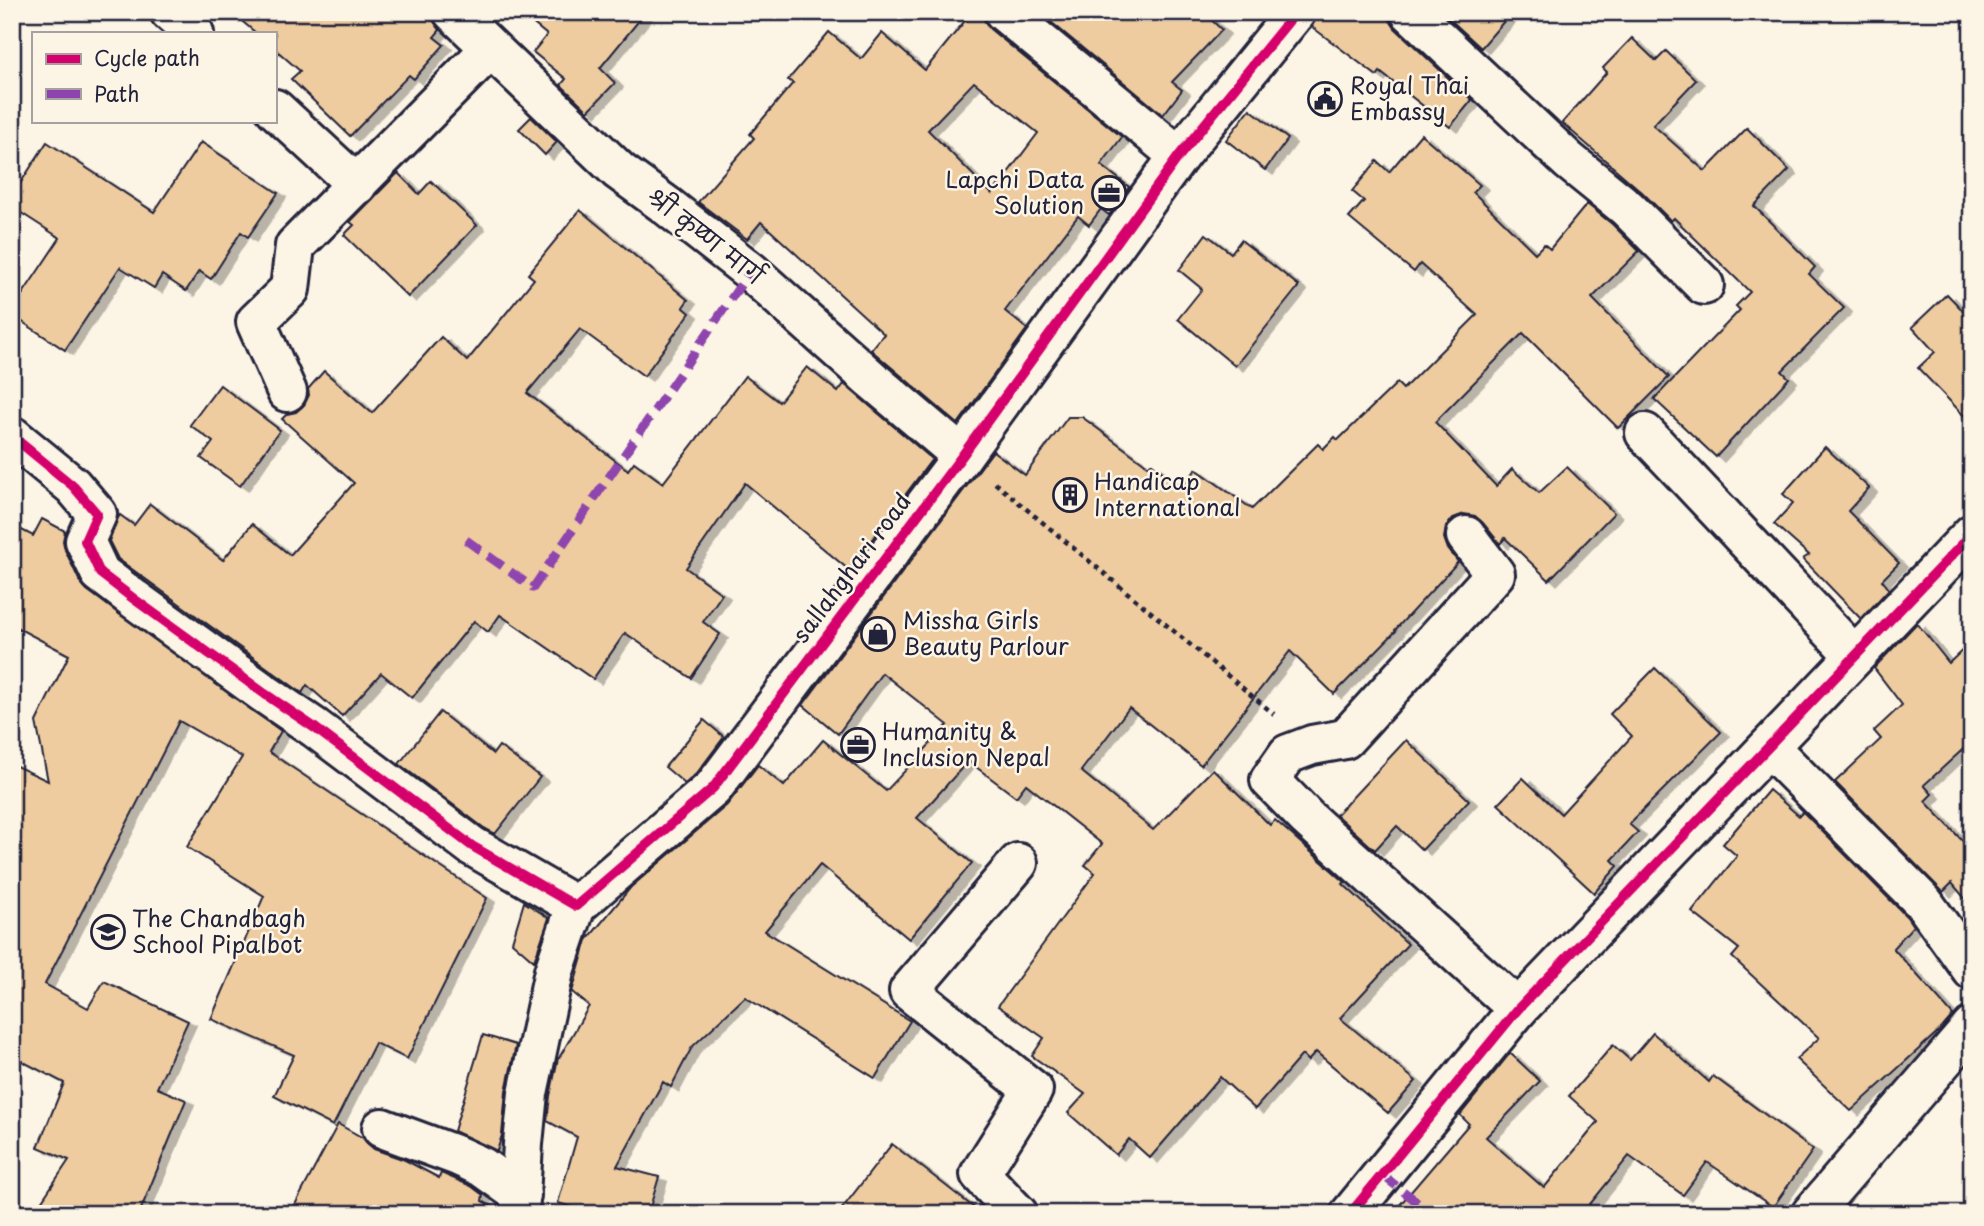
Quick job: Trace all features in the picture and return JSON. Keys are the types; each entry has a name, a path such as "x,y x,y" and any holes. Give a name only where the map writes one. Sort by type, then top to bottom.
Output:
{"street":[{"path":"170,12 193,32"},
{"name":"श्री कृष्ण मार्ग","path":"453,12 619,171 750,271 961,456"},
{"path":"1004,12 1179,156"},
{"name":"sallahghari road","path":"576,906 713,788 961,456 1179,156 1296,12"},
{"path":"1410,12 1569,161 1626,208 1704,285"},
{"path":"287,392 256,322 290,289 295,246 490,49"},
{"path":"276,110 357,185"},
{"path":"1645,433 1855,656"},
{"path":"12,436 73,486 97,514 85,541 100,573 238,676 291,710 351,754 472,846 576,906 554,971 528,1093 520,1204"},
{"path":"1350,1214 1518,1009 1972,534"},
{"path":"1466,536 1496,574 1345,739 1312,745 1288,754 1269,780 1307,818 1518,1009"},
{"path":"1769,747 1924,903 1972,970"},
{"path":"1018,863 909,991 1033,1090 980,1174 1018,1214"},
{"path":"1811,1214 1972,1027"},
{"path":"382,1128 482,1167 520,1204"}],"path":[{"path":"961,456 1312,745"}],"building":[{"path":"231,12 432,12 432,19 440,30 434,37 444,45 414,79 409,75 350,136 291,79 300,71 276,50 276,32 255,32"},
{"path":"519,12 646,12 600,68 615,83 588,111 561,85 566,79 533,52 547,35"},
{"path":"972,12 983,12 984,20 990,29 1122,137 1101,165 1129,187 1109,215 1101,209 1089,225 1078,216 1005,311 1027,329 958,424 871,350 884,334 761,222 747,239 698,202 754,138 750,134 793,83 788,80 829,32 861,59 882,33 925,70","holes":["974,82 1038,133 992,194 928,130"]},
{"path":"1039,12 1203,12 1222,30 1172,82 1182,90 1163,115"},
{"path":"1317,12 1389,12 1389,19 1395,28 1472,100 1450,127 1380,72 1377,76 1312,27"},
{"path":"1442,12 1512,12 1481,48"},
{"path":"1632,38 1656,61 1666,51 1696,80 1653,125 1705,171 1747,128 1789,170 1754,206 1815,267 1809,274 1844,308 1782,371 1789,378 1716,457 1654,399 1740,310 1736,306 1750,292 1674,218 1671,221 1642,192 1562,123 1607,72 1603,68"},
{"path":"1250,109 1288,139 1265,170 1226,140"},
{"path":"531,117 557,142 545,155 519,129"},
{"path":"1421,134 1480,185 1473,192 1535,253 1544,244 1550,249 1587,204 1639,251 1592,298 1669,377 1618,428 1523,333 1435,422 1496,486 1512,469 1539,493 1567,467 1614,513 1549,580 1505,538 1500,544 1475,516 1464,514 1453,518 1446,527 1444,538 1458,562 1334,694 1290,651 1201,765 1129,708 1081,771 1153,830 1213,769 1270,825 1275,820 1345,882 1343,884 1408,944 1340,1018 1416,1081 1388,1113 1316,1052 1308,1061 1302,1055 1255,1109 1220,1077 1150,1158 1129,1139 1116,1155 1068,1113 1085,1094 1032,1056 1044,1038 998,1006 1095,873 1085,865 1102,844 1026,784 1016,797 968,761 917,818 972,863 909,939 820,865 765,931 910,1021 875,1078 745,997 692,1047 671,1087 663,1082 617,1166 659,1177 648,1214 596,1214 558,1203 577,1137 547,1121 558,1058 589,1006 572,992 587,940 631,887 727,805 758,765 784,786 823,740 886,791 948,725 882,673 838,734 803,705 993,451 1025,475 1068,417 1082,417 1148,466 1151,463 1183,488 1196,469 1252,509 1318,444 1323,449 1335,437 1338,440 1397,383 1403,389 1477,315 1420,264 1414,272 1349,218 1364,201 1352,191 1377,161 1389,172"},
{"path":"47,142 154,212 201,142 278,193 248,237 241,232 211,279 199,271 186,291 162,275 154,288 120,267 65,350 12,315 12,310 60,238 12,207 12,196"},
{"path":"398,173 419,194 431,181 477,225 408,297 344,235 354,225 350,222"},
{"path":"580,210 688,300 683,307 690,313 644,376 580,329 527,393 628,470 634,462 663,483 745,376 779,402 807,367 838,392 844,384 932,459 849,570 745,483 686,568 722,594 703,622 720,634 691,678 625,633 593,679 500,615 488,632 474,621 412,698 381,673 342,716 307,685 302,693 118,559 109,541 118,518 120,515 134,525 150,504 223,560 252,524 290,555 354,483 282,419 304,405 309,395 308,389 324,371 372,413 441,337 467,361 534,279 528,274"},
{"path":"1206,234 1231,253 1241,240 1299,286 1235,366 1178,319 1202,289 1179,270"},
{"path":"1947,294 1970,318 1972,316 1972,424 1918,368 1935,352 1912,327"},
{"path":"220,385 280,430 240,486 201,458 213,442 190,425"},
{"path":"1825,447 1869,488 1848,511 1899,563 1882,580 1889,589 1861,619 1803,559 1809,555 1774,524 1793,503 1783,494"},
{"path":"42,519 65,531 65,550 80,582 87,590 281,731 269,752 487,898 407,1059 375,1043 333,1126 274,1096 294,1055 211,1019 264,896 187,847 242,757 179,721 45,984 88,1008 104,981 188,1021 157,1088 186,1100 139,1214 33,1214 69,1160 38,1147 64,1083 12,1056 12,764 48,781 36,722 69,655 12,625 12,525 33,536"},
{"path":"1917,623 1949,663 1972,641 1972,741 1924,785 1932,794 1925,801 1972,851 1972,907 1952,883 1943,892 1835,782 1881,739 1874,731 1902,705 1874,668"},
{"path":"1655,668 1721,732 1629,824 1638,832 1612,860 1618,866 1594,893 1498,804 1523,778 1561,814 1632,736 1610,714"},
{"path":"440,712 493,754 499,746 540,777 495,834 399,764"},
{"path":"704,720 724,737 697,773 685,784 665,767"},
{"path":"1406,740 1469,800 1422,850 1397,826 1375,850 1336,815"},
{"path":"1769,790 1799,816 1803,812 1907,917 1913,926 1893,948 1953,1015 1851,1111 1796,1059 1819,1038 1732,957 1739,949 1692,912 1737,856 1723,844"},
{"path":"524,902 549,918 534,961 512,942"},
{"path":"1653,1033 1709,1082 1713,1076 1813,1150 1773,1207 1707,1162 1683,1195 1629,1156 1582,1214 1392,1214 1469,1124 1460,1115 1510,1053 1540,1081 1486,1137 1544,1188 1598,1122 1569,1096 1613,1045 1630,1060"},
{"path":"483,1035 516,1045 497,1151 454,1131"},
{"path":"338,1124 363,1138 374,1149 405,1160 439,1178 441,1173 471,1186 483,1195 482,1201 497,1209 497,1214 290,1214"},
{"path":"892,1144 927,1171 982,1214 838,1214"}],"marked path":[{"path":"466,540 533,588 750,271"},
{"path":"1382,1175 1433,1214"}],"cycle path":[{"path":"12,436 73,486 97,514 85,541 100,573 315,728 472,846 576,906 713,788 962,456 1179,156 1296,12"},
{"path":"1350,1214 1518,1009 1972,534"}],"place":[{"name":"Royal Thai Embassy","path":"1325,99"},
{"name":"Lapchi Data Solution","path":"1109,193"},
{"name":"Handicap International","path":"1070,495"},
{"name":"Missha Girls Beauty Parlour","path":"878,634"},
{"name":"Humanity & Inclusion Nepal","path":"858,745"},
{"name":"The Chandbagh School Pipalbot","path":"108,932"}]}
